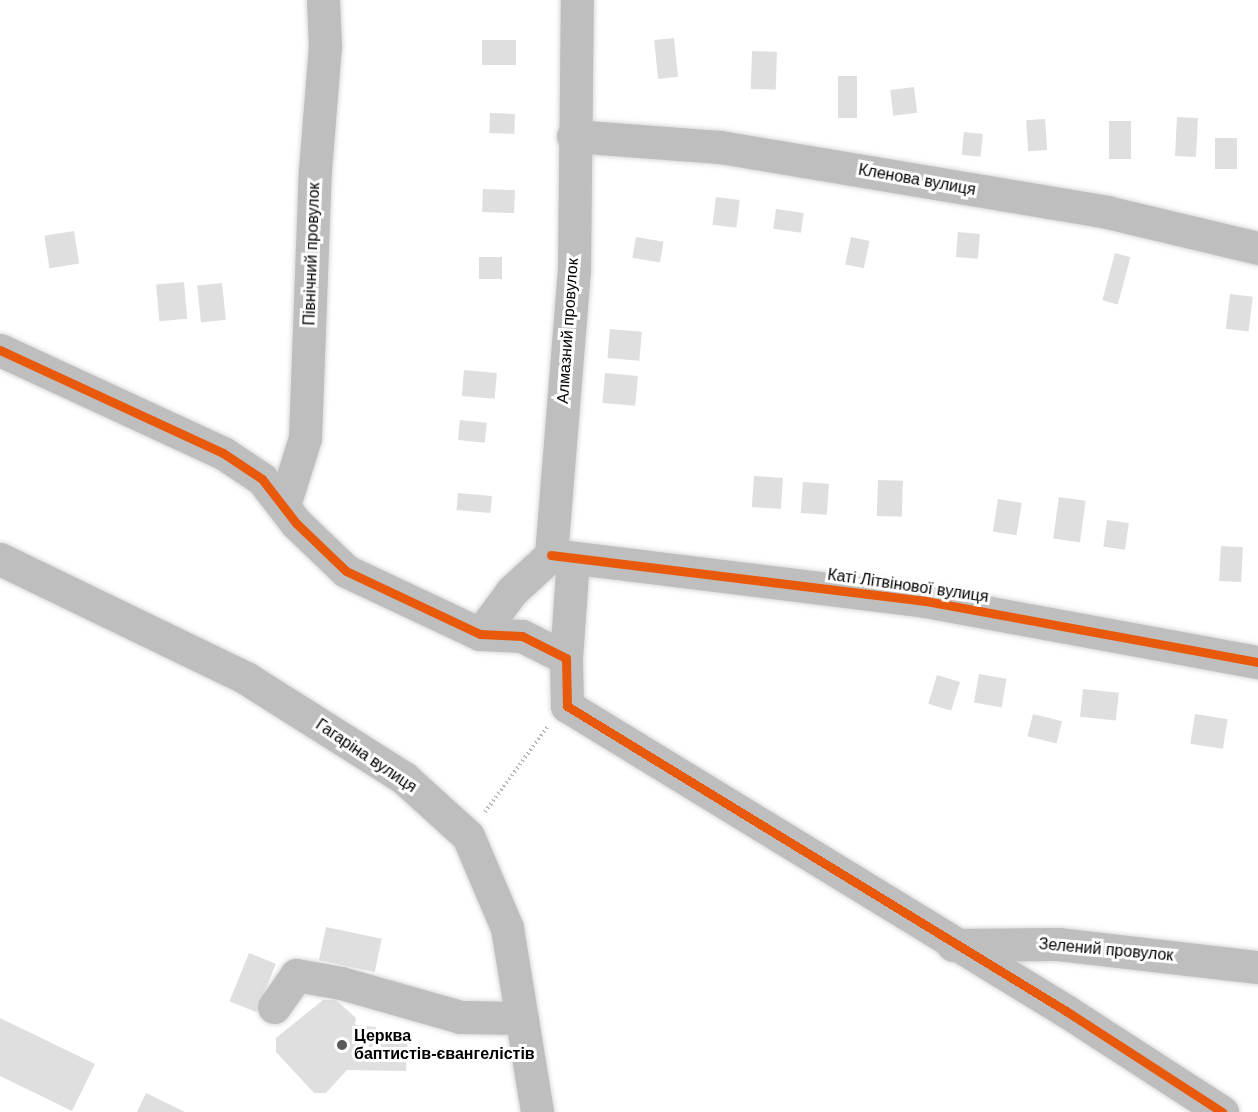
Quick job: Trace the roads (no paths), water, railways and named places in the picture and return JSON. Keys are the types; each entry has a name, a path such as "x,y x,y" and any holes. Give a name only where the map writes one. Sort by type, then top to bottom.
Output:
{"street":[{"name":"Північний провулок","path":"284,505 305,438 315,170 325,46 323,0"},
{"name":"Алмазний провулок","path":"577,0 573,136 574,272 562,556 567,706 953,945"},
{"name":"Кленова вулиця","path":"573,136 720,147 1107,212 1258,248"},
{"path":"0,350 223,453 262,479 296,523 346,571 480,634 522,636 566,658"},
{"path":"480,634 512,591 562,556"},
{"name":"Каті Літвінової вулиця","path":"562,556 925,601 1258,662"},
{"name":"Гагаріна вулиця","path":"0,559 246,678 404,778 468,836 507,928 537,1112"},
{"name":"Зелений провулок","path":"953,945 1058,944 1258,967"},
{"path":"953,945 1066,1011 1222,1112"},
{"path":"274,1007 296,975 341,983 460,1017 522,1018"}],"place":[{"name":"Церква баптистів-євангелістів","path":"342,1045"}]}
